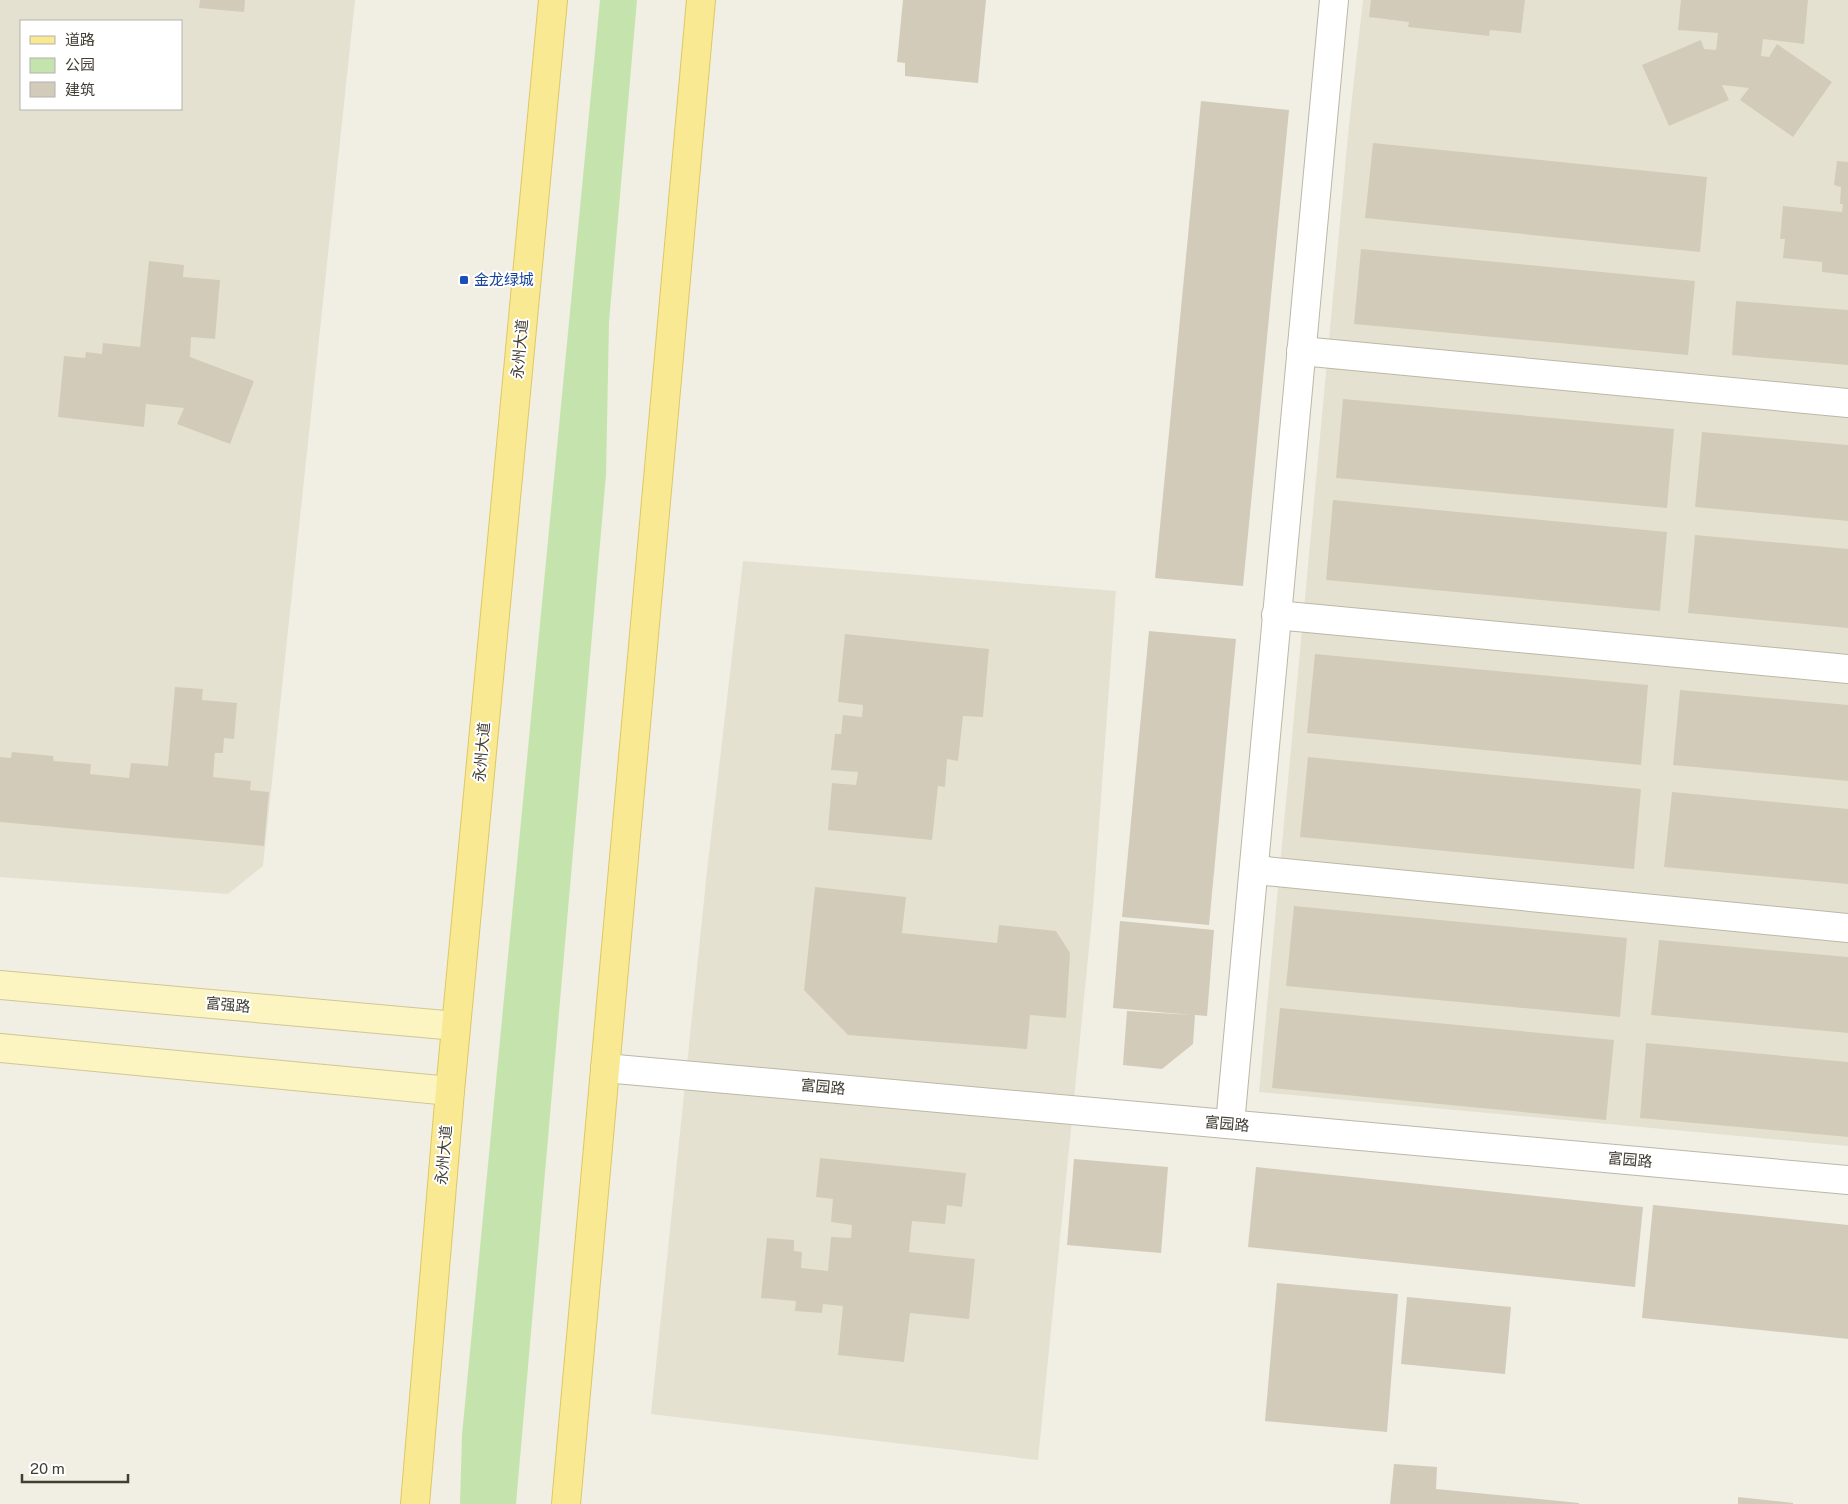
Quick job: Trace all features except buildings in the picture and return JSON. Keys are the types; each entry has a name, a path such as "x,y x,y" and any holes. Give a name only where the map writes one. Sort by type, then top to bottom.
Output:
{"main road":[{"name":"永州大道","path":"414,1504 456,1026 553,0"},
{"path":"566,1504 701,0"}],"street":[{"path":"1230,1124 1334,0"},
{"path":"1301,351 1848,403"},
{"path":"1276,615 1848,669"},
{"path":"1254,870 1848,928"},
{"name":"富强路","path":"0,985 456,1026"},
{"path":"0,1048 450,1091"},
{"name":"富园路","path":"605,1068 1848,1180"}],"shaded area":[{"path":"0,0 355,0 263,866 228,894 0,877"},
{"path":"1363,0 1848,0 1848,1146 1259,1092 1349,125"},
{"path":"743,561 1116,591 1093,908 1038,1460 651,1414 707,871"}],"green space":[{"path":"600,0 637,0 609,322 606,475 516,1504 460,1504 462,1435"}],"place":[{"name":"金龙绿城","path":"464,280"}]}
